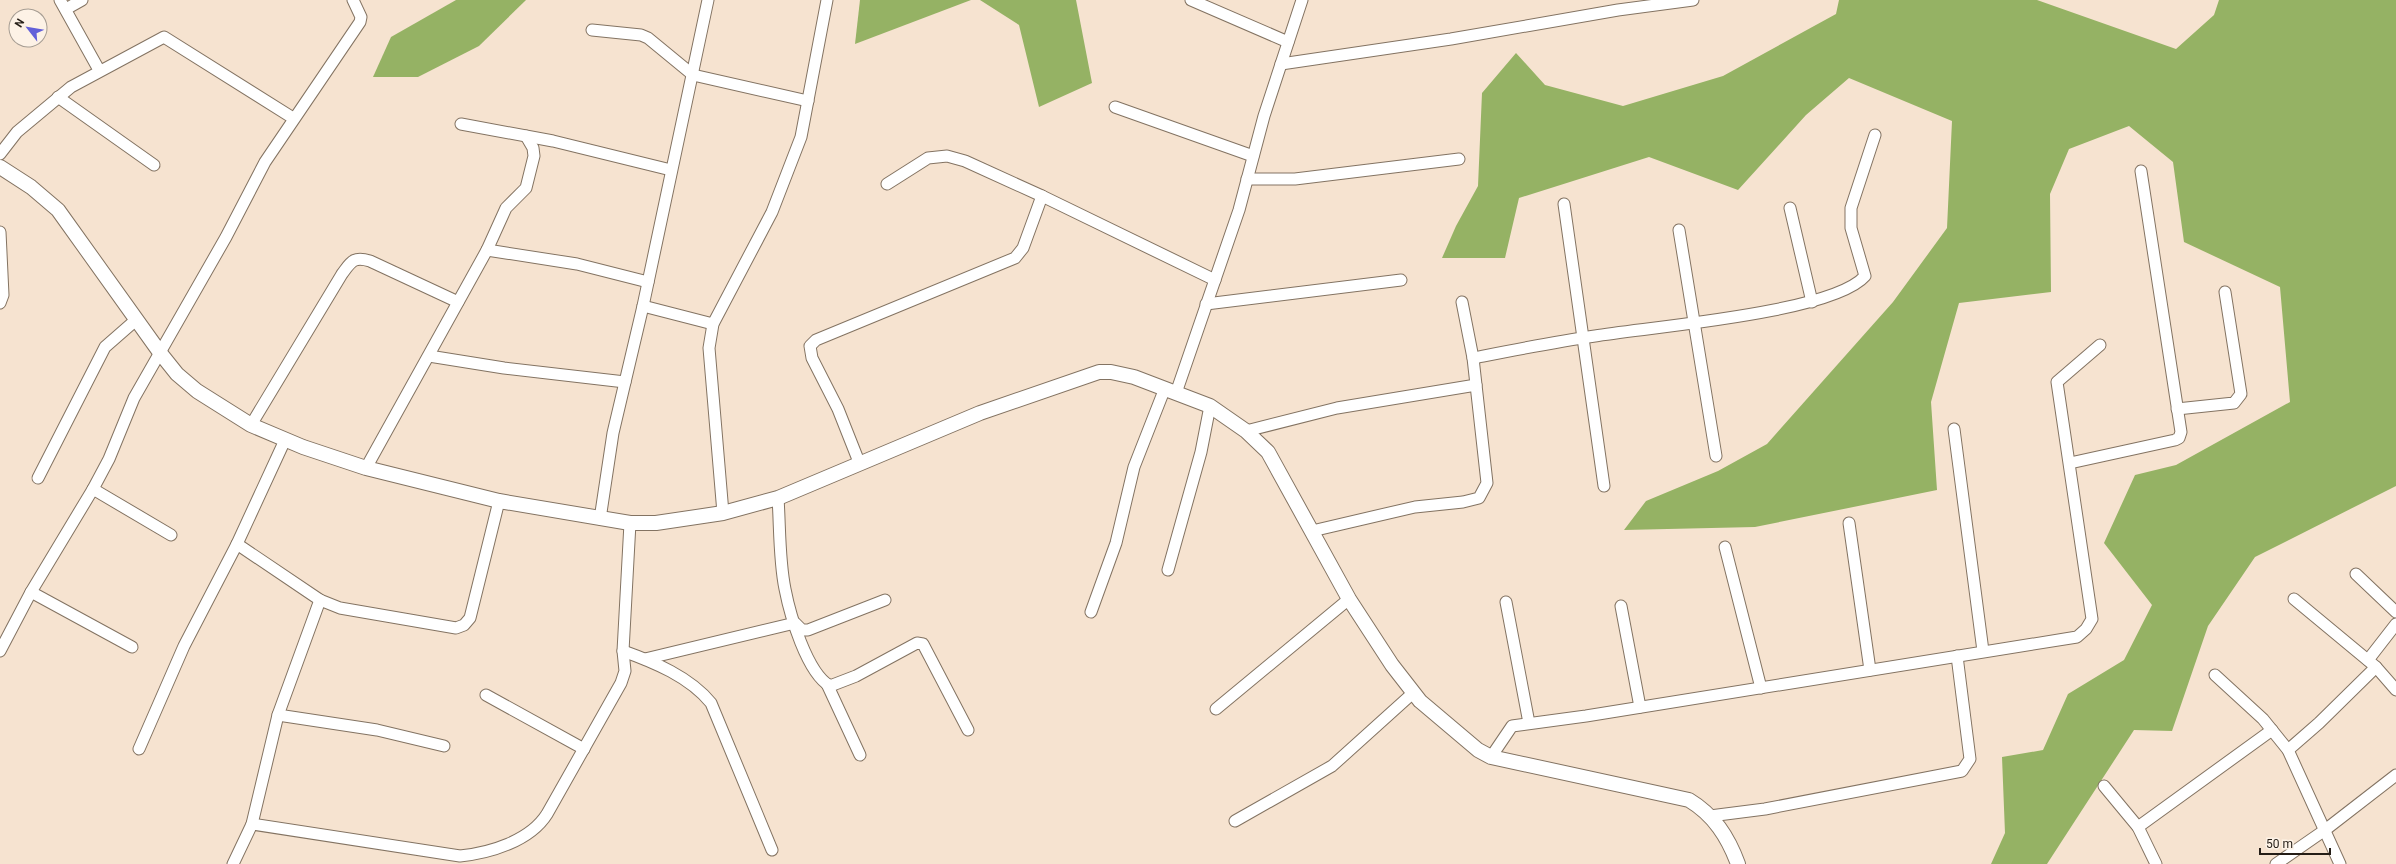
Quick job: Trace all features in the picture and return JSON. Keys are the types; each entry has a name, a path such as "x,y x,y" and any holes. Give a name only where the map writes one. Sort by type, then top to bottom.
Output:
{"street":[{"path":"82,0 63,5 99,70"},
{"path":"0,651 31,592 93,489 109,458 134,398 161,354 226,237 265,162 293,118 360,22 361,18 353,0"},
{"path":"600,519 613,433 643,306 708,0"},
{"path":"722,513 709,348 713,324 772,212 801,137 827,0"},
{"path":"1191,0 1288,42"},
{"path":"1091,612 1116,543 1134,467 1170,391 1215,280 1302,0"},
{"path":"1281,64 1451,39 1618,10 1693,0"},
{"path":"592,30 641,35 648,38 693,75 808,101"},
{"path":"0,154 17,132 58,97 99,70 164,37 293,118"},
{"path":"58,97 154,165"},
{"path":"1115,107 1253,156"},
{"path":"461,124 526,136 671,170"},
{"path":"366,468 487,250 506,208 522,192 528,183 534,156 534,148 526,136"},
{"path":"1473,358 1582,338 1694,322 1812,302 1835,295 1860,281 1865,276 1851,228 1851,208 1875,136"},
{"path":"887,184 928,158 947,156 965,161 1042,196 1215,280"},
{"path":"1247,179 1295,179 1459,159"},
{"path":"0,167 31,187 58,210 137,318 161,354 186,383 250,425 285,440 366,468 498,501 630,523 656,523 722,513 778,498 819,482 859,462 980,413 1099,372 1111,372 1134,377 1210,406 1246,431 1268,452 1349,599 1413,692 1478,750 1491,757 1666,793 1689,800 1710,816 1730,844 1738,864"},
{"path":"2070,463 2179,438 2182,432 2177,409 2141,171"},
{"path":"859,462 838,409 812,358 810,346 816,340 1015,258 1023,248 1042,196"},
{"path":"1564,204 1604,486"},
{"path":"1790,208 1812,302"},
{"path":"1679,230 1716,456"},
{"path":"0,232 3,295 0,303"},
{"path":"487,250 576,264 648,282"},
{"path":"250,425 342,274 353,260 361,258 370,261 458,302"},
{"path":"1206,304 1401,280"},
{"path":"2177,409 2234,403 2241,394 2225,292"},
{"path":"1312,531 1415,507 1479,498 1487,483 1473,358 1462,302"},
{"path":"643,306 713,324"},
{"path":"38,478 105,348 137,318"},
{"path":"1491,757 1507,729 1512,726 1761,688 2077,637 2086,629 2092,619 2057,382 2100,345"},
{"path":"429,356 504,368 626,382"},
{"path":"1246,431 1337,408 1476,385"},
{"path":"1168,570 1201,452 1210,406"},
{"path":"1954,429 1983,651"},
{"path":"139,749 184,646 237,544 285,440"},
{"path":"93,489 171,535"},
{"path":"778,498 785,589 805,655 822,682 830,686 856,676 917,643 923,644 968,730"},
{"path":"237,544 320,600 340,608 456,628 464,625 470,618 498,501"},
{"path":"252,824 460,856 480,854 520,837 540,824 621,683 625,671 623,651 630,523"},
{"path":"1849,523 1870,670"},
{"path":"1725,547 1761,688"},
{"path":"2356,574 2396,612"},
{"path":"31,592 132,647"},
{"path":"1216,709 1349,599"},
{"path":"2294,599 2372,664 2396,690"},
{"path":"233,864 252,824 278,715 320,600"},
{"path":"795,624 802,630 808,630 886,600"},
{"path":"1506,602 1529,723"},
{"path":"1621,606 1640,707"},
{"path":"645,659 795,624"},
{"path":"2288,750 2319,723 2372,664 2396,624"},
{"path":"623,651 645,659 688,682 702,692 711,703 772,850"},
{"path":"1710,816 1764,809 1962,771 1970,759 1957,656"},
{"path":"2215,675 2272,730 2288,750 2340,864"},
{"path":"827,684 860,755"},
{"path":"1235,821 1332,766 1413,692"},
{"path":"486,695 584,749"},
{"path":"278,715 377,730 444,746"},
{"path":"2138,827 2272,730"},
{"path":"2276,864 2325,830 2396,775"},
{"path":"2104,786 2138,827 2156,864"}],"green space":[{"path":"456,0 526,0 479,46 418,77 373,77 391,37"},
{"path":"860,0 971,0 855,44"},
{"path":"980,0 1076,0 1092,83 1039,107 1019,25"},
{"path":"1839,0 2037,0 2176,49 2214,15 2219,0 2396,0 2396,486 2255,557 2208,626 2172,731 2134,730 2047,864 1991,864 2005,833 2002,757 2043,750 2068,694 2124,660 2152,605 2104,543 2135,475 2176,465 2290,402 2280,287 2184,242 2173,162 2129,126 2069,149 2050,194 2051,292 1959,303 1931,402 1937,490 1755,527 1624,530 1646,501 1718,471 1767,444 1893,302 1947,228 1952,121 1849,78 1806,115 1738,190 1649,157 1519,198 1505,258 1442,258 1456,226 1478,186 1482,93 1516,53 1545,85 1623,106 1723,76 1836,14"}]}
